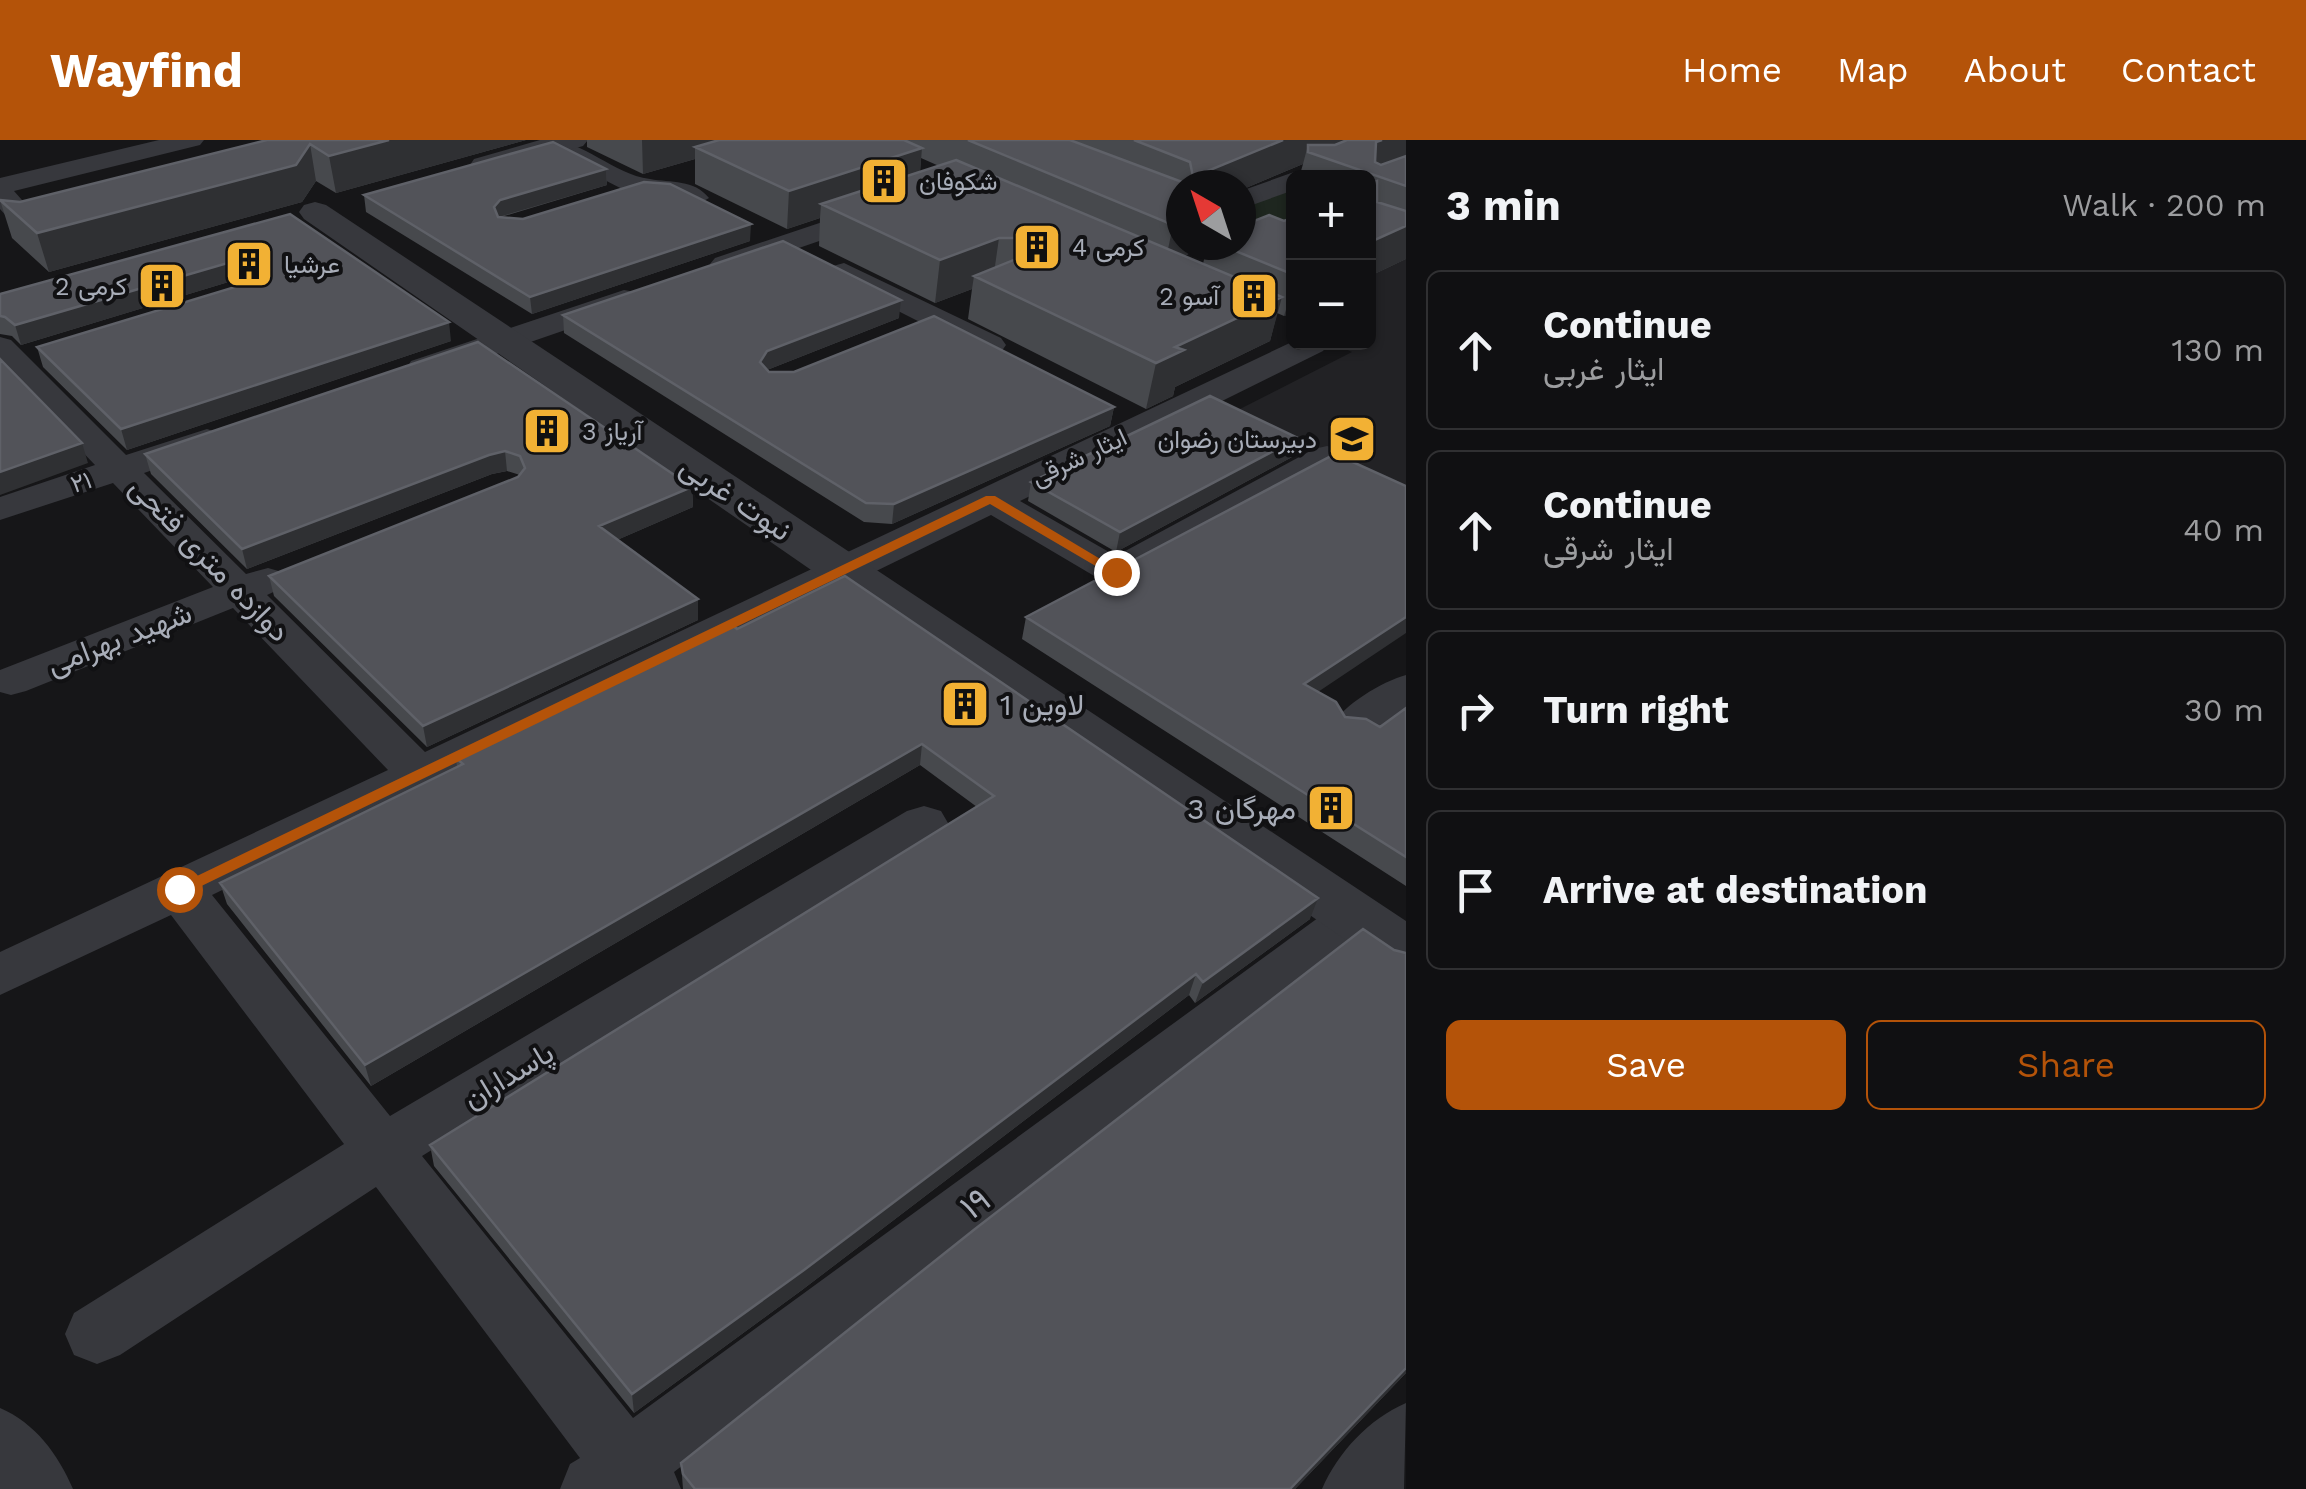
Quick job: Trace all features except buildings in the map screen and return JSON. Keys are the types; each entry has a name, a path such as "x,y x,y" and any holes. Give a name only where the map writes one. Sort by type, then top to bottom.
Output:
{"street":[{"path":"85,212 31,226 0,189 191,140"},
{"path":"463,171 564,142 640,187 677,189 724,212"},
{"path":"604,198 691,172"},
{"path":"1256,195 1286,183"},
{"path":"692,275 898,204"},
{"name":"نبوت غربی","path":"315,212 1390,936"},
{"path":"755,227 1023,362"},
{"path":"395,377 654,288"},
{"path":"900,331 970,303"},
{"name":"ایثار شرقی","path":"6,958 179,889 1300,350"},
{"name":"دوازده متری فتحی","path":"16,355 418,773"},
{"path":"1204,398 1240,415"},
{"path":"1111,408 1146,426"},
{"name":"۲۱","path":"0,510 231,432"},
{"path":"990,499 1116,572 1340,464 1292,440"},
{"name":"شهید بهرامی","path":"10,680 311,563"},
{"path":"1353,726 1406,688"},
{"name":"پاسداران","path":"97,1334 382,1151 924,822"},
{"path":"179,889 382,1151 623,1481"},
{"name":"۱۹","path":"623,1481 1390,936"},
{"path":"1357,1489 1406,1437"},
{"path":"0,1442 38,1489"}],"shaded area":[{"path":"1286,186 1286,221 1256,230 1256,198"},
{"name":"دبیرستان رضوان","path":"1406,259 1406,490 1238,410 1352,352 1348,350 1376,350 1376,273"}],"place":[{"name":"شکوفان","path":"884,181"},
{"name":"کرمی 4","path":"1037,247"},
{"name":"عرشیا","path":"249,264"},
{"name":"کرمی 2","path":"162,286"},
{"name":"آسو 2","path":"1254,296"},
{"name":"آریاز 3","path":"547,431"},
{"name":"دبیرستان رضوان","path":"1352,439"},
{"name":"لاوین 1","path":"965,704"},
{"name":"مهرگان 3","path":"1331,808"}],"route":[{"path":"179,889 990,499 1116,572"}]}
